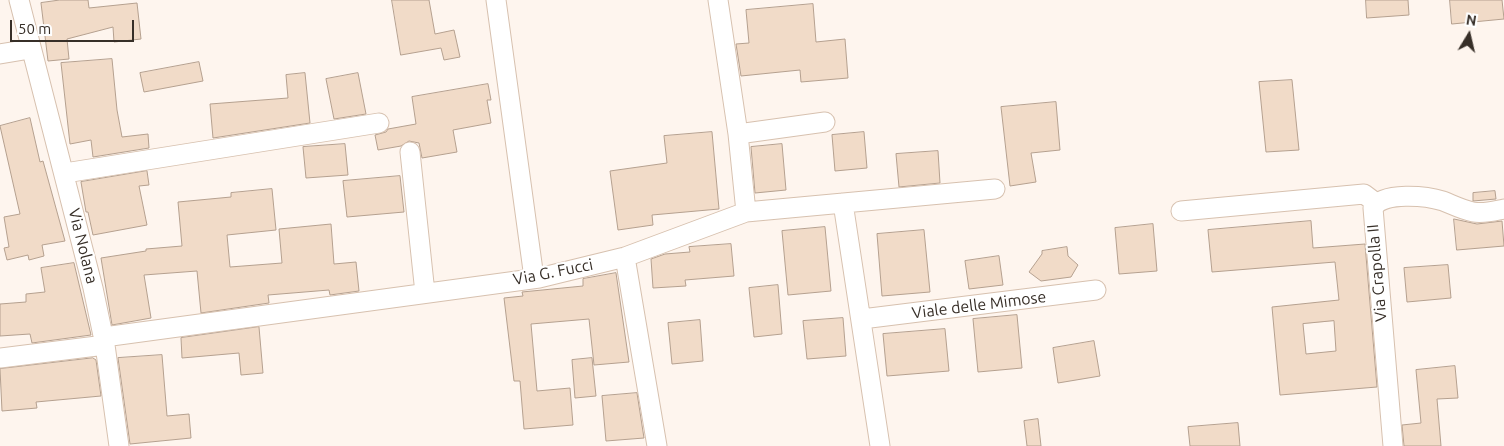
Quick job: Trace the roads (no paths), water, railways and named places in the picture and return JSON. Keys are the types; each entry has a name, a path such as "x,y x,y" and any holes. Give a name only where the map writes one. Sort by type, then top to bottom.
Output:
{"street":[{"name":"Via Nolana","path":"19,0 30,50 65,173 105,341 119,446"},
{"path":"496,0 534,278"},
{"path":"718,0 738,134 746,212"},
{"path":"0,54 30,50"},
{"path":"65,173 379,122"},
{"path":"738,134 825,122"},
{"path":"410,152 425,293"},
{"name":"Via G. Fucci","path":"0,358 105,341 277,321 425,293 534,278 626,257 746,212 995,189"},
{"path":"1181,210 1364,194 1376,203"},
{"name":"Via Crapolla II","path":"1393,446 1372,215 1376,203 1404,197 1423,197 1474,212 1482,213 1504,209"},
{"path":"843,203 880,446"},
{"path":"626,257 656,446"},
{"name":"Viale delle Mimose","path":"862,320 1096,290"}]}
